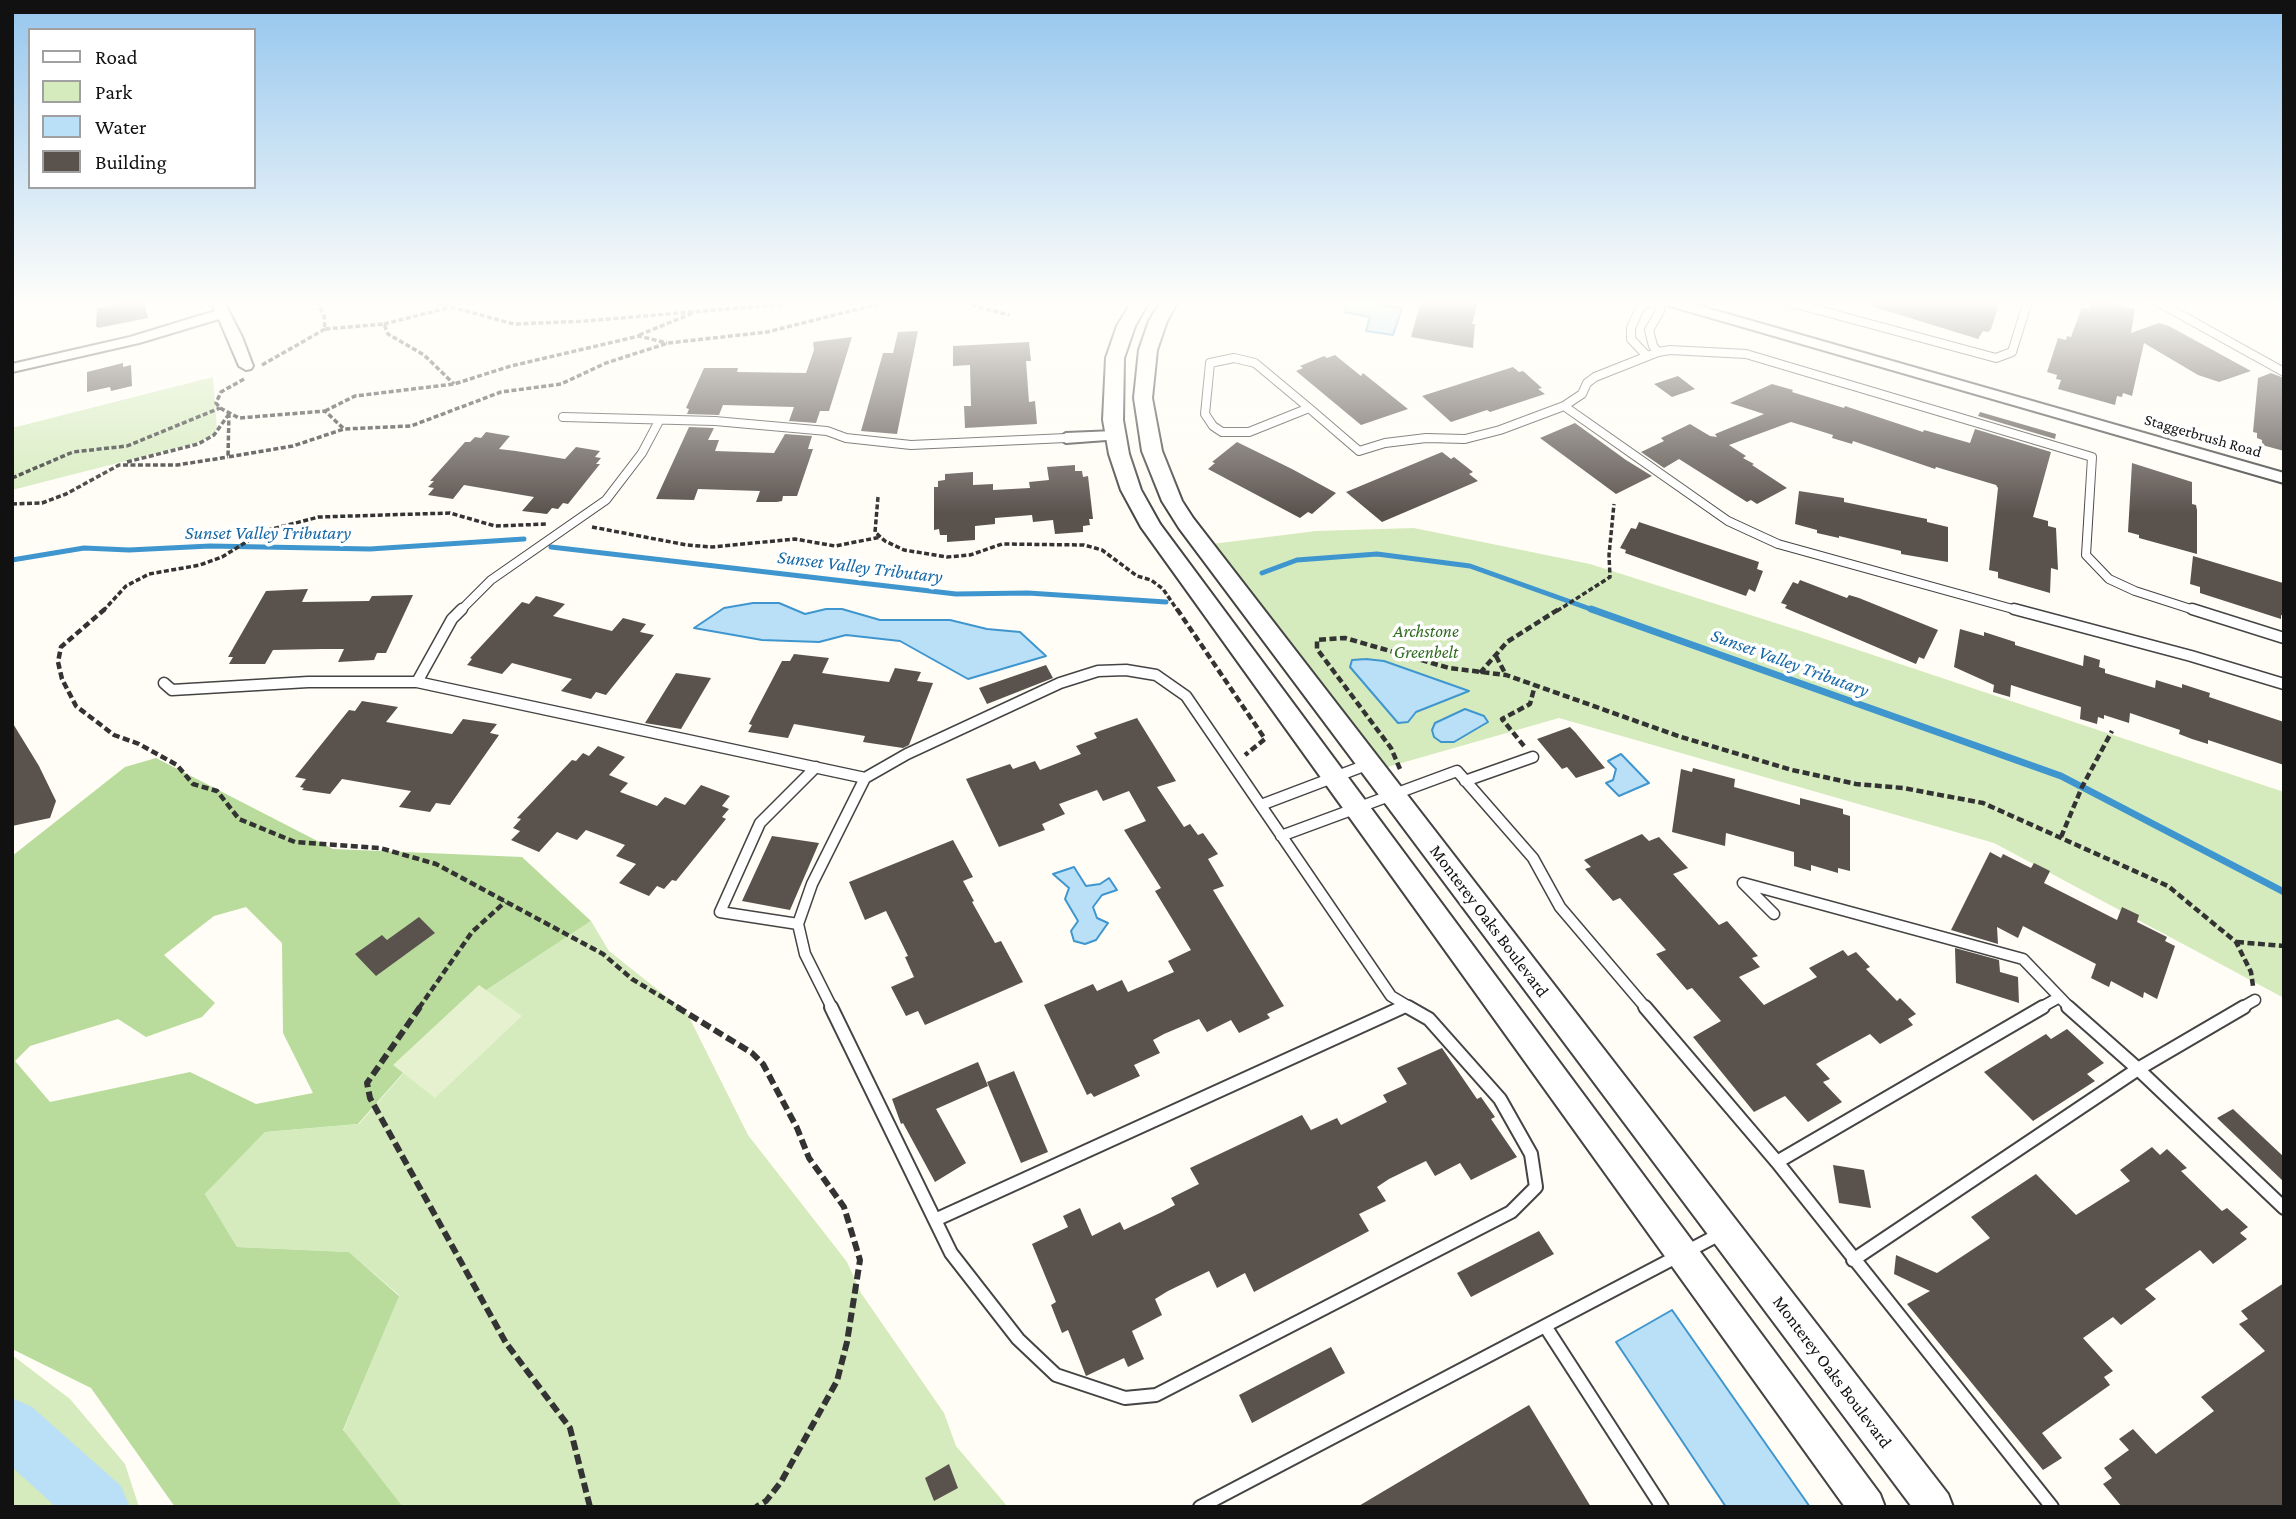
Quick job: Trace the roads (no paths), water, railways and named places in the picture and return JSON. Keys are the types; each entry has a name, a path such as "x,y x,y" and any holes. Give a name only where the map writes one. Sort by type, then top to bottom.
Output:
{"street":[{"path":"1114,372 1115,436 1131,490 1151,527 1867,1507"},
{"name":"Monterey Oaks Boulevard","path":"1144,372 1146,425 1162,479 1186,523 1935,1507"},
{"name":"Staggerbrush Road","path":"1915,372 2284,478"},
{"path":"1066,438 1115,436"}],"lane":[{"path":"1209,372 1205,414 1213,426 1222,432 1249,432 1309,408"},
{"path":"1266,372 1359,451 1384,443 1426,438 1465,439 1500,430 1564,406 1582,394 1587,383 1607,372"},
{"path":"1803,372 2092,457 2086,555 2095,566 2109,579 2136,591 2284,638"},
{"path":"1564,406 1728,521 1778,544 2191,656 2284,684"},
{"path":"563,417 715,421 827,431 846,438 911,445 1066,438"},
{"path":"416,682 452,619 491,580 607,500 642,453 659,421"},
{"path":"1098,671 1156,675 1186,696 1391,996 1429,1019 1500,1099 1531,1154 1536,1187 1511,1212 1156,1395 1125,1398 1056,1374 1018,1339 951,1254 805,954 798,924 812,884 865,778 907,754 1060,683 1098,671"},
{"path":"164,682 172,690 308,682 416,682 865,778"},
{"path":"1465,781 1533,757"},
{"path":"1261,805 1369,764"},
{"path":"798,924 720,912 760,823 816,767"},
{"path":"1281,835 1457,771 1533,858 1560,907 1777,1163 2052,1507"},
{"path":"1774,914 1743,883 2023,959 2058,998 2138,1069 2284,1208"},
{"path":"1777,1163 2058,998"},
{"path":"1853,1260 2138,1069 2255,1000"},
{"path":"935,1220 1406,1005"},
{"path":"1200,1507 1725,1231"},
{"path":"1545,1325 1662,1507"}],"water":[{"path":"753,603 779,603 805,614 826,609 842,609 880,620 950,620 987,629 1020,632 1046,656 968,679 900,641 846,635 819,642 762,640 694,628 724,608"},
{"path":"1352,660 1384,661 1469,691 1416,712 1408,722 1398,723 1350,667"},
{"path":"1465,709 1484,716 1488,722 1454,742 1441,742 1434,737 1432,730 1435,723"},
{"path":"1621,754 1649,783 1619,796 1606,783 1613,780 1616,769 1608,761"},
{"path":"1074,867 1086,886 1100,884 1109,878 1117,890 1102,895 1093,907 1097,918 1108,923 1096,940 1085,944 1074,941 1071,931 1078,921 1065,899 1069,888 1053,874"},
{"path":"1672,1310 1810,1507 1726,1507 1616,1342"}],"waterway":[{"name":"Sunset Valley Tributary","path":"12,560 84,548 129,550 210,546 370,549 524,539"},
{"name":"Sunset Valley Tributary","path":"551,547 956,594 1028,593 1166,602"},
{"name":"Sunset Valley Tributary","path":"1262,573 1297,560 1377,554 1470,566 1596,611"},
{"name":"Sunset Valley Tributary","path":"1591,609 2061,776 2284,892"},
{"path":"12,1427 100,1507"}],"park label":[{"name":"Archstone Greenbelt","path":"1426,641"}]}
